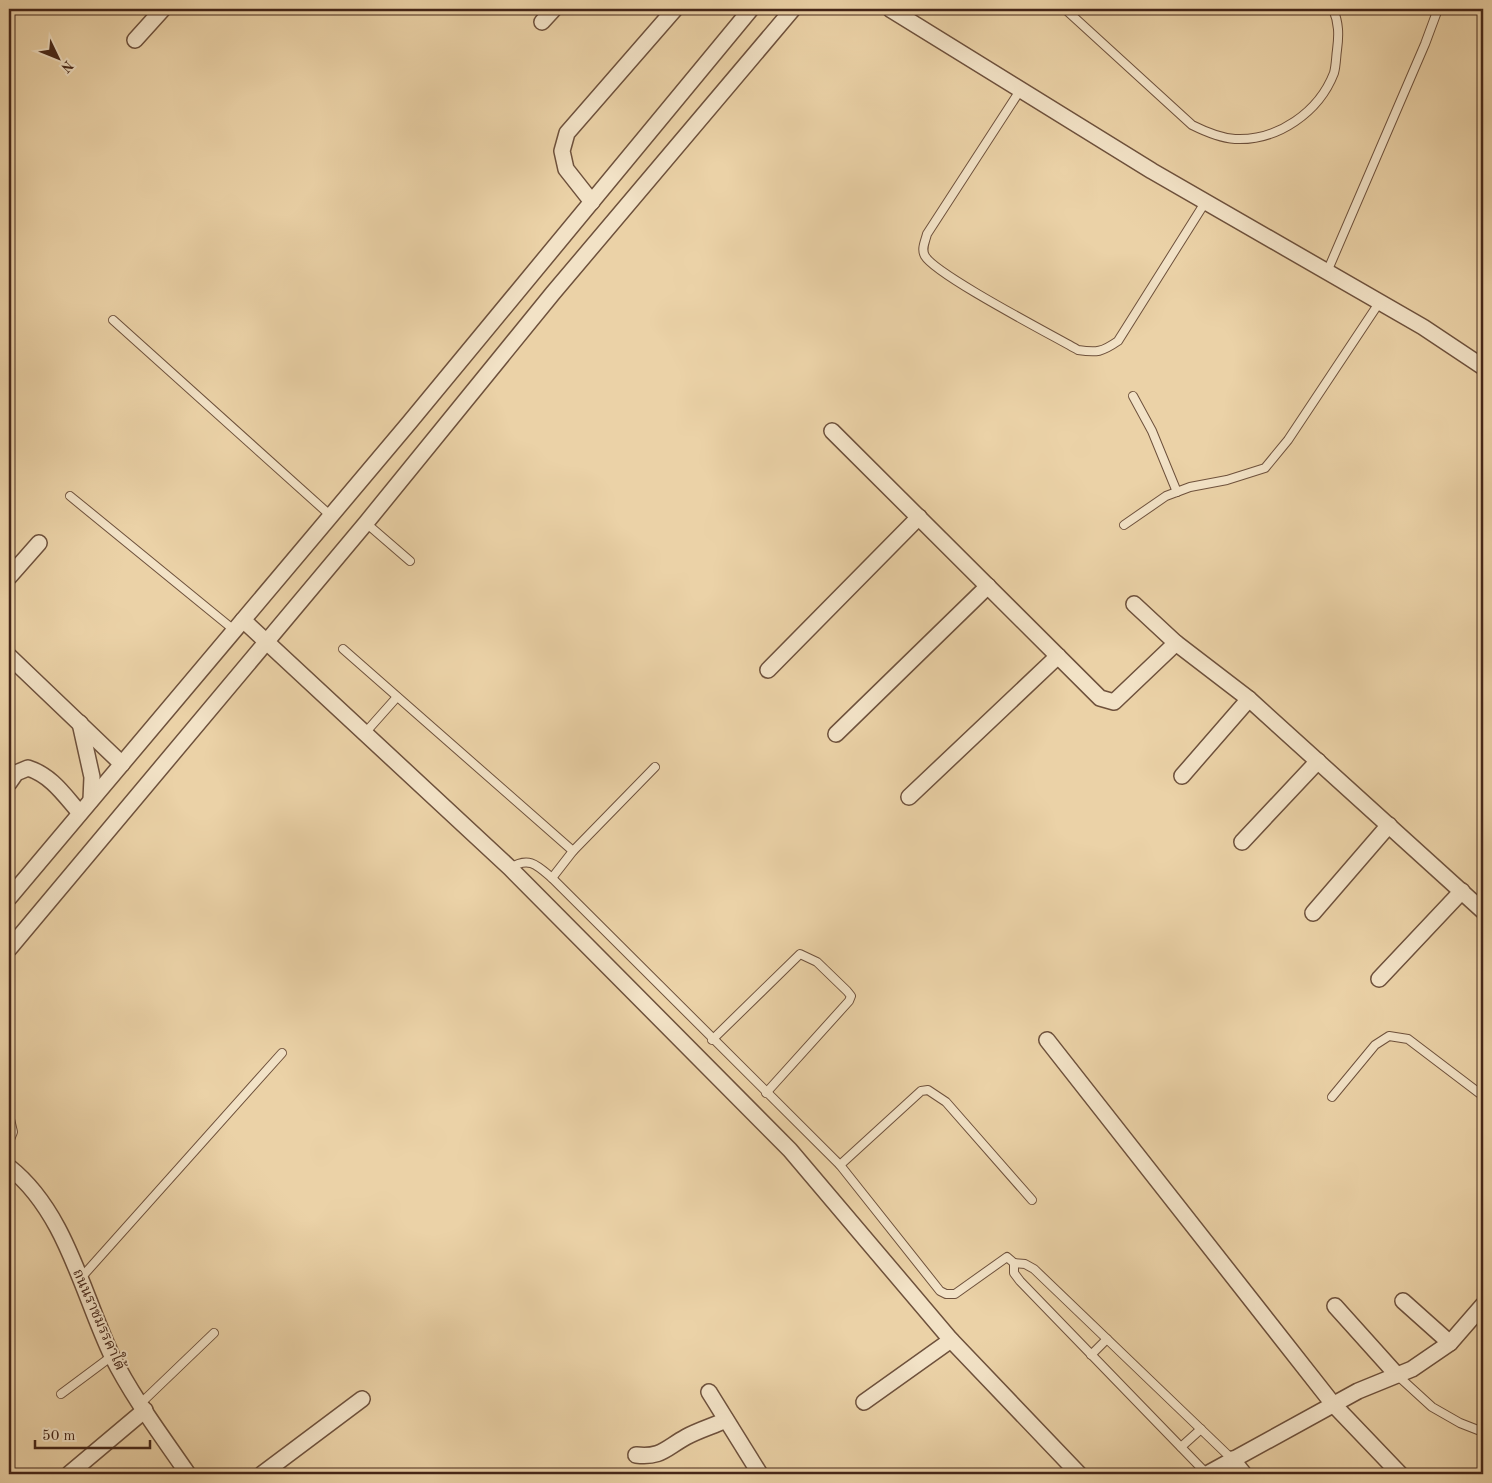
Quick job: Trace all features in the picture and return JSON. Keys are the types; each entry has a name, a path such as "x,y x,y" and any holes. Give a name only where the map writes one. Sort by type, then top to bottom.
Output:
{"street":[{"path":"135,40 163,9"},
{"path":"542,22 554,9"},
{"path":"592,202 566,169 562,151 567,133 675,9"},
{"path":"9,898 91,800 243,626 331,516 751,9"},
{"path":"9,948 265,640 366,523 553,294 793,9"},
{"path":"890,9 1206,202 1423,327 1483,367"},
{"path":"832,431 1100,698 1114,702 1176,643"},
{"path":"768,670 919,517"},
{"path":"9,577 39,543"},
{"path":"836,734 988,586"},
{"path":"1134,604 1176,643 1249,699 1483,910"},
{"path":"243,626 265,640 510,868 790,1150 951,1340 1079,1474"},
{"path":"9,656 122,764"},
{"path":"909,797 1058,656"},
{"path":"1182,776 1249,699"},
{"path":"80,724 92,777 91,800"},
{"path":"1242,842 1318,761"},
{"path":"9,783 16,773 28,768 38,772 50,779 80,813"},
{"path":"1312,913 1389,825"},
{"path":"1379,979 1462,891"},
{"path":"1047,1040 1333,1404 1400,1474"},
{"name":"ถนนราชมรรคาใต้","path":"9,1167 36,1196 54,1221 112,1356 143,1407 188,1474"},
{"path":"1403,1301 1450,1343"},
{"path":"1207,1474 1358,1390 1412,1369 1450,1343 1483,1305"},
{"path":"1335,1306 1397,1375"},
{"path":"864,1402 951,1340"},
{"path":"709,1392 760,1474"},
{"path":"262,1474 362,1399"},
{"path":"69,1474 143,1407"},
{"path":"636,1455 650,1457 659,1455 687,1437 726,1420"},
{"path":"1232,1459 1244,1474"}],"lane":[{"path":"1065,9 1192,125 1214,135 1236,139 1263,136 1295,123 1318,100 1334,72 1340,33 1333,9"},
{"path":"1327,272 1438,9"},
{"path":"1021,89 927,234 923,248 926,257 943,271 972,289 1078,350 1095,353 1105,350 1118,341 1206,202"},
{"path":"1124,525 1166,496 1265,468 1288,440 1379,302"},
{"path":"113,320 331,516"},
{"path":"1133,396 1152,431 1178,492"},
{"path":"70,496 243,626"},
{"path":"366,523 410,561"},
{"path":"343,649 573,851"},
{"path":"365,733 397,697"},
{"path":"552,878 573,851 655,767"},
{"path":"510,868 520,862 529,862 538,866 552,878 840,1166 940,1291 946,1294 955,1294 1007,1257 1014,1263 1025,1264 1034,1269 1232,1459"},
{"path":"712,1040 800,954 817,962 848,990 851,996 849,1001 766,1093"},
{"path":"1332,1097 1375,1046 1389,1036 1408,1039 1483,1096"},
{"path":"80,1280 282,1053"},
{"path":"840,1166 922,1091 928,1090 946,1102 1032,1200"},
{"path":"9,1115 13,1132 9,1142"},
{"path":"1014,1263 1014,1273 1020,1281 1207,1474"},
{"path":"143,1407 214,1333"},
{"path":"1091,1354 1107,1339"},
{"path":"61,1394 112,1356"},
{"path":"1397,1375 1432,1407 1460,1423 1483,1432"},
{"path":"1181,1447 1201,1429"}]}
